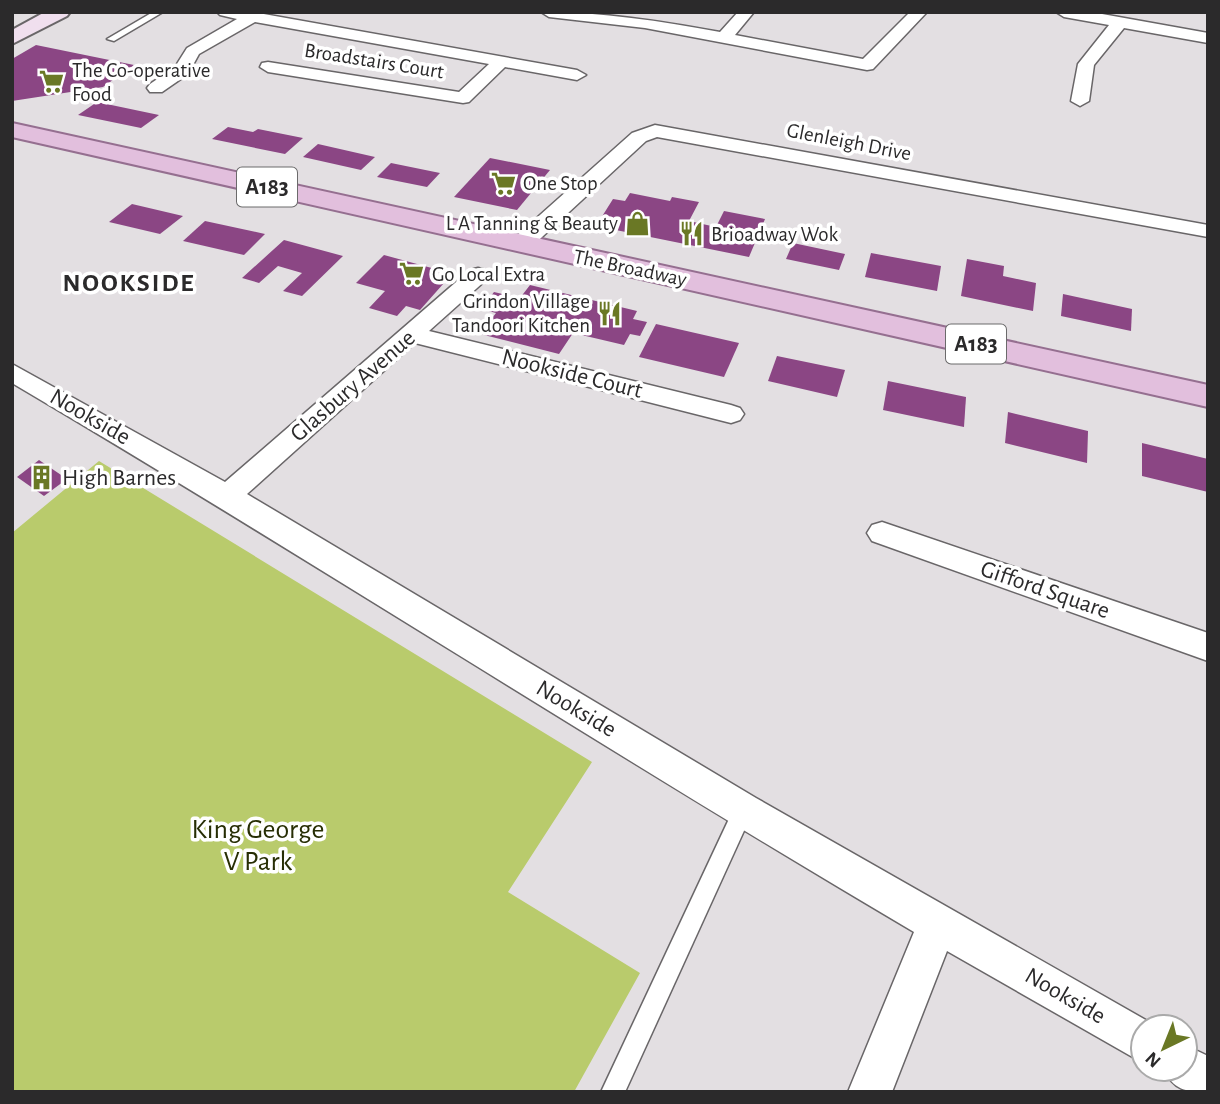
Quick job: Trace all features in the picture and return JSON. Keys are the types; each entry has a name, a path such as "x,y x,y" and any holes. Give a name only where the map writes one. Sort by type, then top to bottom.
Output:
{"main road":[{"path":"12,22 30,12"},
{"path":"12,38 60,12"},
{"name":"The Broadway","path":"12,130 1208,396"}],"street":[{"name":"Broadstairs Court","path":"225,12 577,75"},
{"path":"550,12 645,23 724,38 868,74 919,12"},
{"path":"724,38 746,12"},
{"path":"1071,13 1208,38"},
{"path":"156,88 182,70 193,51 252,17"},
{"path":"1080,101 1086,64 1120,22"},
{"name":"Broadstairs Court","path":"268,67 463,98 501,62"},
{"name":"Glenleigh Drive","path":"521,244 639,137 655,131 1208,231"},
{"name":"Glasbury Avenue","path":"227,496 478,275"},
{"name":"Nookside Court","path":"413,335 731,414"},
{"name":"Nookside","path":"19,384 227,496 743,811 1129,1034"},
{"name":"Gifford Square","path":"882,533 1208,647"},
{"path":"870,1092 938,922"}],"lane":[{"path":"111,39 159,12"},
{"path":"613,1092 743,811"}],"green space":[{"name":"King George V Park","path":"99,461 592,762 508,892 640,973 574,1092 12,1092 12,533"}],"building":[{"path":"36,45 134,65 103,87 12,101 12,59"},
{"path":"97,102 159,115 141,128 78,115"},
{"path":"228,127 253,132 258,129 303,138 285,154 212,139"},
{"path":"318,144 375,157 361,170 303,157"},
{"name":"One Stop","path":"490,158 550,170 517,210 454,197"},
{"path":"391,163 440,173 427,187 377,177"},
{"path":"630,193 670,201 672,197 699,202 689,221 716,227 724,211 765,219 749,257 596,226 613,199 625,201"},
{"path":"132,204 183,216 160,234 109,222"},
{"path":"205,221 265,234 244,255 183,241"},
{"path":"284,240 343,256 302,296 283,291 302,273 278,266 259,283 242,278"},
{"path":"793,243 845,254 839,270 786,259"},
{"path":"871,253 941,266 937,291 865,277"},
{"path":"384,255 439,270 430,279 444,283 420,310 406,306 397,316 369,308 385,291 356,283"},
{"path":"967,259 1004,266 1003,276 1036,283 1033,311 961,296"},
{"path":"530,285 637,311 633,319 647,322 640,336 630,334 624,345 573,333 559,354 480,334 496,313 481,309 494,292 520,298"},
{"path":"1063,294 1132,309 1131,331 1061,316"},
{"path":"656,324 739,343 724,377 639,357"},
{"path":"777,356 845,370 837,397 768,381"},
{"path":"888,381 966,397 964,427 883,410"},
{"path":"1008,412 1088,431 1087,463 1005,443"},
{"path":"1142,443 1208,459 1208,492 1142,476"},
{"name":"High Barnes","path":"39,460 67,479 44,496 17,477"}],"place":[{"name":"The Co-operative Food","path":"52,82"},
{"name":"One Stop","path":"503,183"},
{"name":"L A Tanning & Beauty","path":"638,223"},
{"name":"Brioadway Wok","path":"691,234"},
{"name":"Go Local Extra","path":"412,274"},
{"name":"Grindon Village Tandoori Kitchen","path":"610,313"},
{"name":"High Barnes","path":"42,478"}],"district":[{"name":"NOOKSIDE","path":"129,283"}]}
